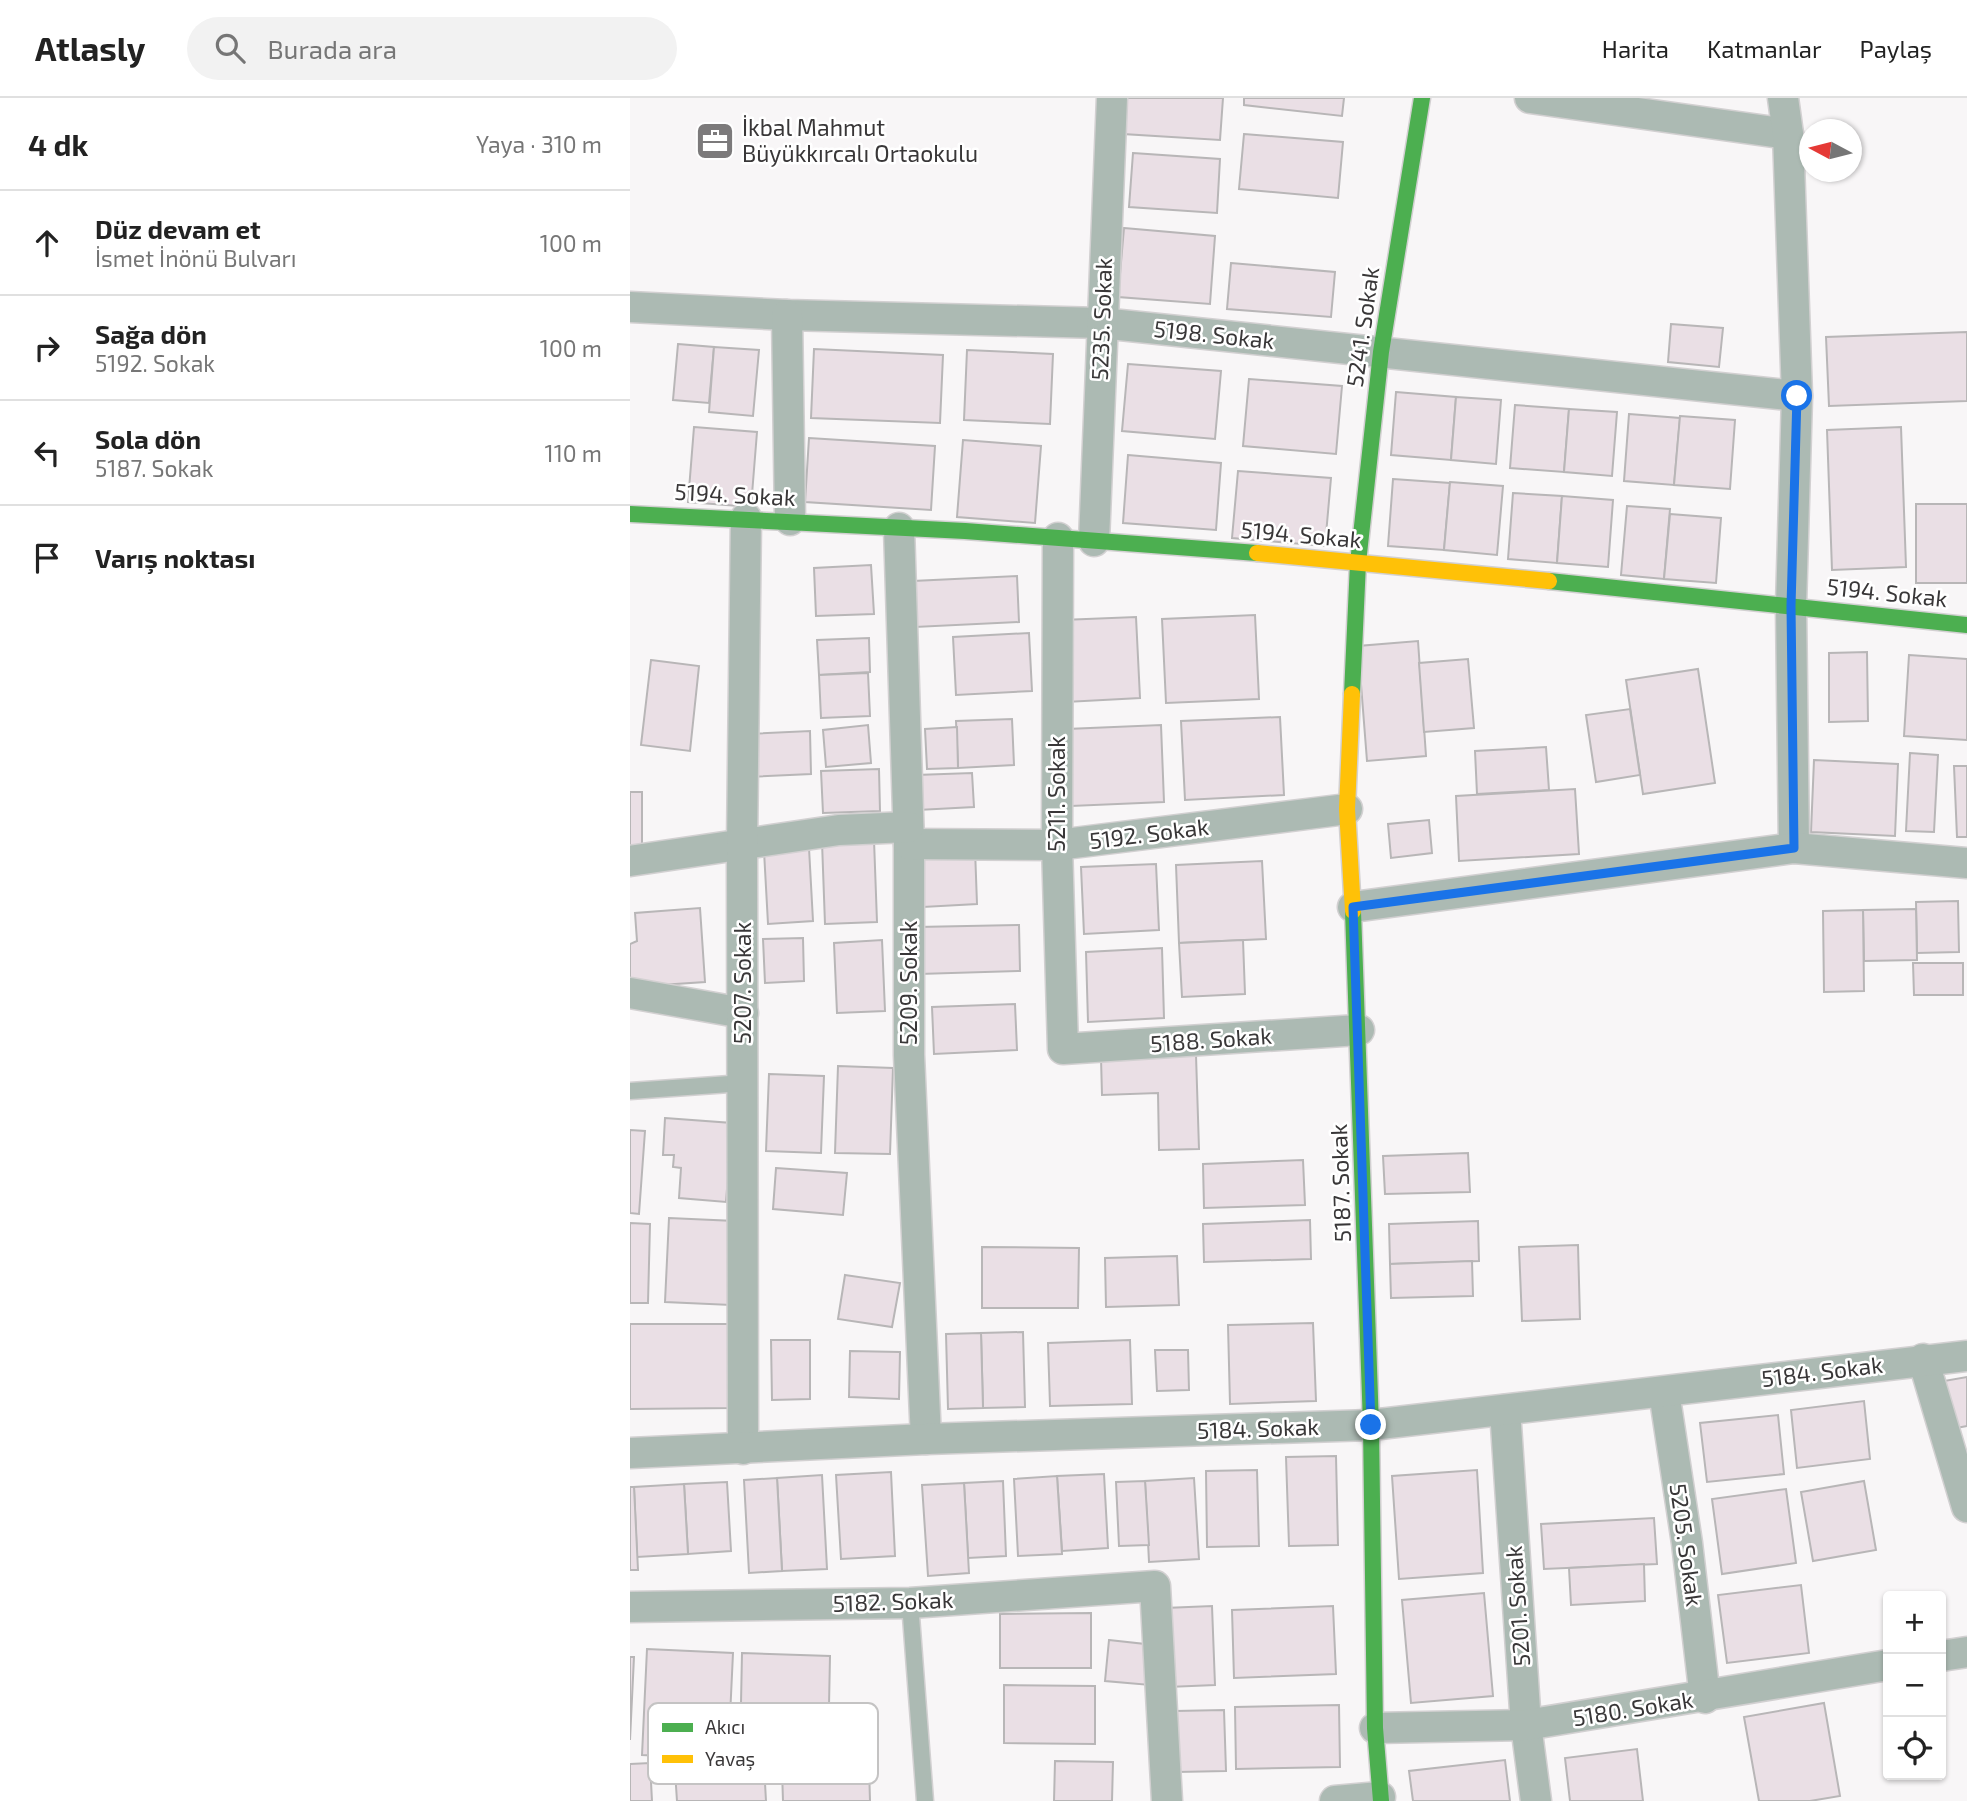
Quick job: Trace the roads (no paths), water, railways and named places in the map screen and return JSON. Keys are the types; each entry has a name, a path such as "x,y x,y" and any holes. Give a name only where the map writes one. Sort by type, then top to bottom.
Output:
{"street":[{"name":"5235. Sokak","path":"1094,541 1112,98"},
{"name":"5241. Sokak","path":"1358,563 1381,352 1422,98"},
{"path":"1530,98 1788,134"},
{"path":"1783,98 1788,134 1797,396 1791,606 1794,848"},
{"name":"5198. Sokak","path":"630,307 788,315 1101,323 1797,396"},
{"path":"788,315 790,520"},
{"name":"5194. Sokak","path":"630,514 790,520 1058,538 1358,563 1967,625"},
{"name":"5207. Sokak","path":"743,1449 742,845 746,518"},
{"name":"5209. Sokak","path":"899,528 909,835 909,1055 926,1439"},
{"name":"5211. Sokak","path":"1058,538 1057,845 1063,1049"},
{"name":"5187. Sokak","path":"1358,563 1347,809 1359,1030 1371,1425 1375,1728 1380,1799"},
{"name":"5192. Sokak","path":"630,860 839,830 1057,845 1347,809"},
{"path":"1353,907 1794,848 1967,863"},
{"path":"630,993 743,1013"},
{"name":"5188. Sokak","path":"1063,1049 1359,1030"},
{"name":"5184. Sokak","path":"630,1453 926,1439 1371,1425 1967,1356"},
{"path":"1923,1359 1967,1507"},
{"name":"5205. Sokak","path":"1664,1392 1686,1543 1704,1698"},
{"name":"5201. Sokak","path":"1504,1410 1526,1726 1536,1801"},
{"name":"5182. Sokak","path":"630,1607 910,1603 1155,1587 1167,1801"},
{"path":"1946,1655 1967,1652"},
{"name":"5180. Sokak","path":"1375,1728 1526,1726 1883,1666"},
{"path":"1335,1801 1380,1799"}],"lane":[{"path":"630,1091 744,1083"},
{"path":"910,1603 925,1801"}],"place":[{"name":"İkbal Mahmut Büyükkırcalı Ortaokulu","path":"715,141"}]}
